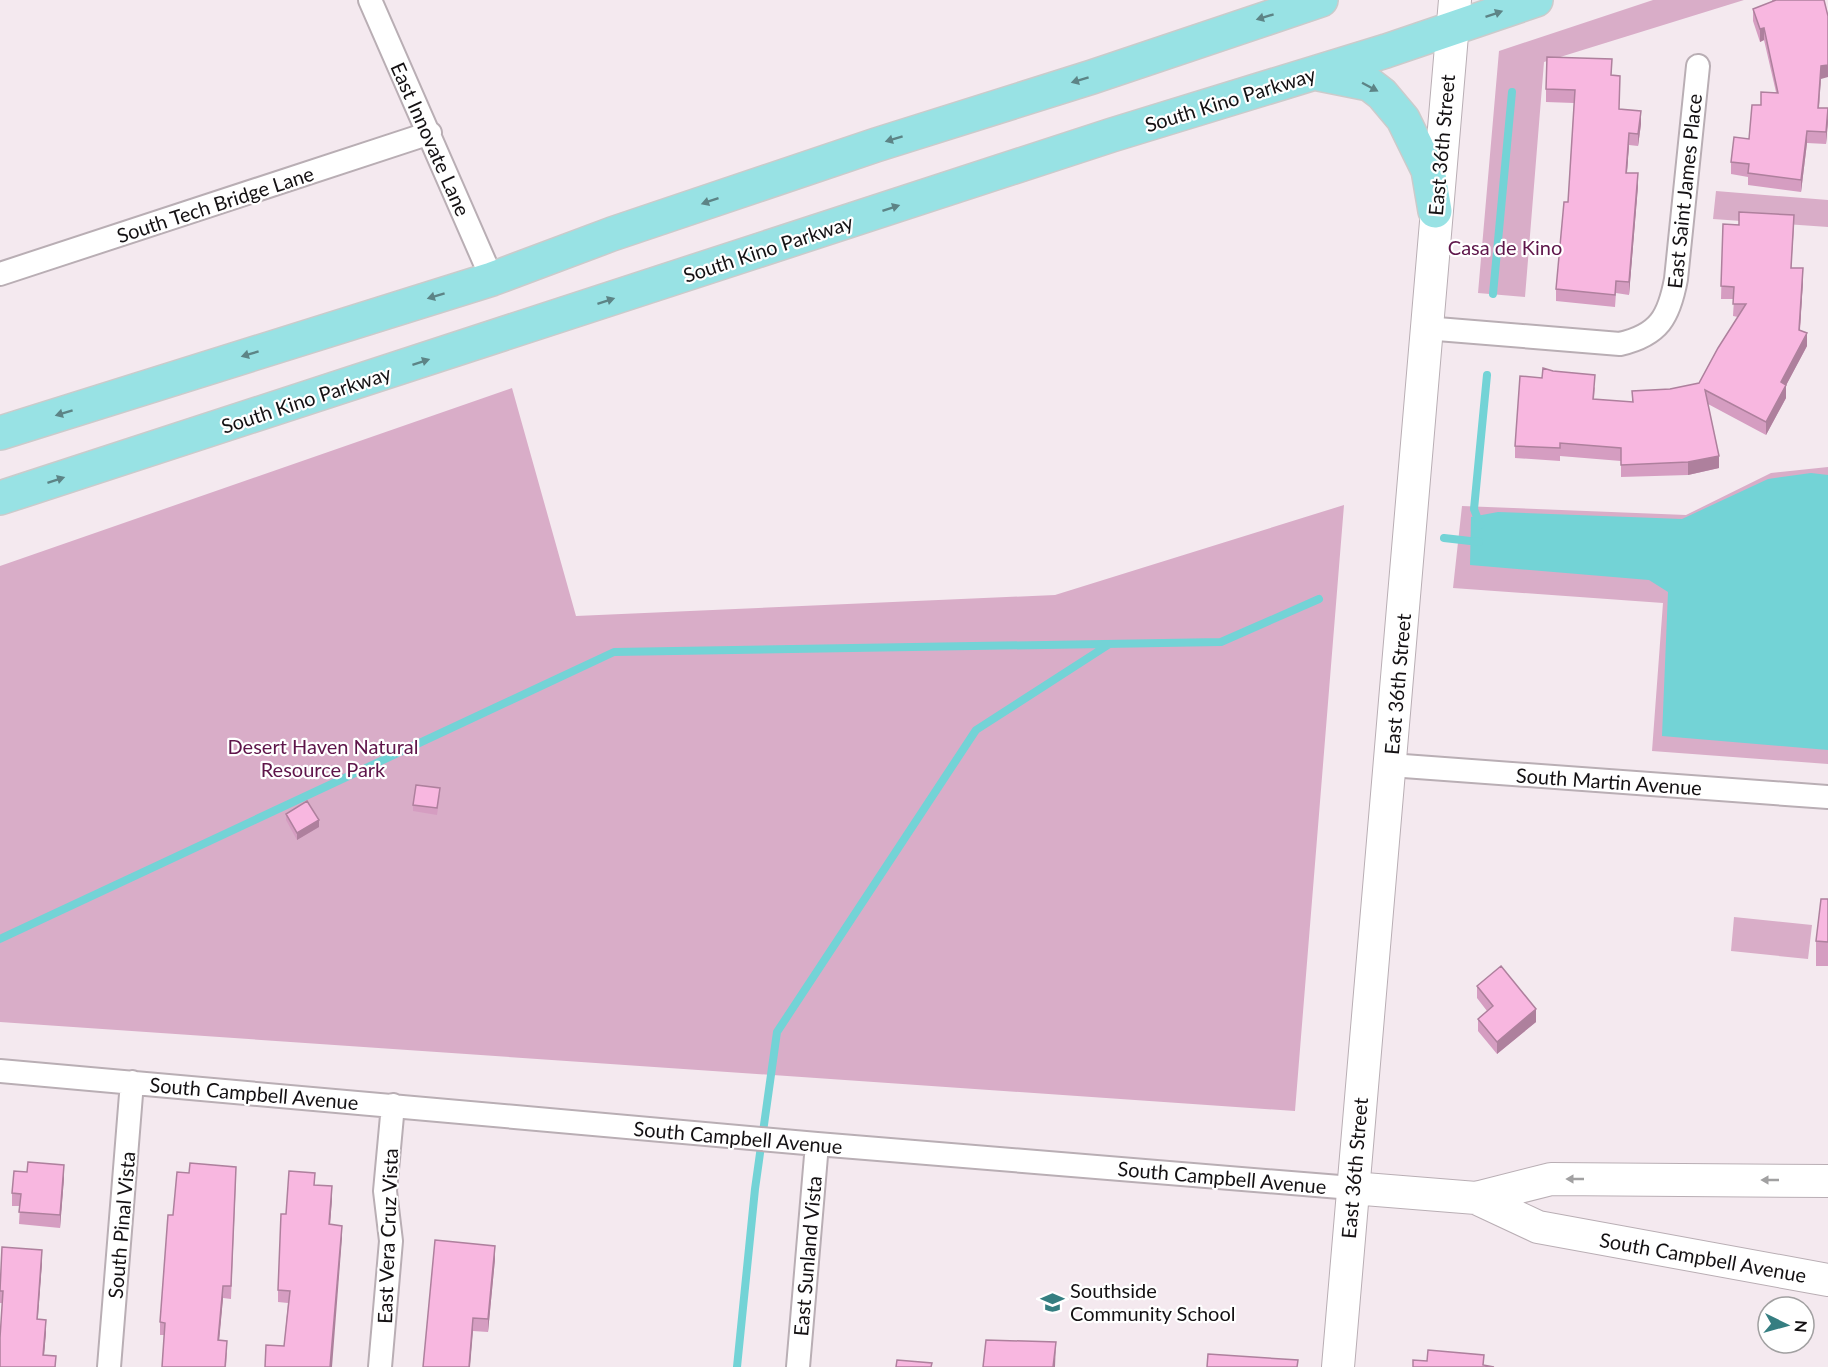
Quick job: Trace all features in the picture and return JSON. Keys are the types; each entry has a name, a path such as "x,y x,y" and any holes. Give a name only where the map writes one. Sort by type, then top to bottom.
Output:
{"main road":[{"path":"0,433 492,279 612,234 854,152 1092,77 1321,0"},
{"name":"South Kino Parkway","path":"0,498 1101,138 1314,73 1453,14 1536,0"},
{"name":"East 36th Street","path":"1338,1367 1453,14"},
{"path":"1314,73 1369,84 1382,94 1403,119 1428,170 1435,211"},
{"name":"South Campbell Avenue","path":"1352,1188 1476,1198 1551,1179 1828,1181"},
{"name":"South Campbell Avenue","path":"1476,1198 1538,1227 1828,1280"}],"street":[{"name":"East Innovate Lane","path":"370,0 492,279"},
{"name":"East Saint James Place","path":"1425,328 1620,344 1667,330 1676,279 1698,66"},
{"name":"South Tech Bridge Lane","path":"0,274 430,133"},
{"name":"South Martin Avenue","path":"1390,765 1828,797"},
{"name":"South Campbell Avenue","path":"0,1071 817,1144 1352,1188"},
{"name":"South Pinal Vista","path":"109,1367 132,1083"},
{"name":"East Vera Cruz Vista","path":"380,1367 391,1241 385,1191 393,1105"},
{"name":"East Sunland Vista","path":"798,1367 817,1144"}],"green space":[{"name":"Casa de Kino","path":"1653,0 1744,0 1544,62 1525,297 1478,293 1499,51"},
{"path":"1716,191 1828,200 1828,227 1713,219"},
{"name":"Desert Haven Natural Resource Park","path":"512,388 576,616 1055,595 1344,505 1295,1111 0,1022 0,566"},
{"path":"1828,467 1828,764 1652,751 1663,603 1453,588 1462,506 1686,515 1771,473"},
{"path":"1734,917 1812,925 1808,959 1731,951"}],"water":[{"path":"1811,473 1828,475 1828,750 1662,736 1668,592 1649,580 1470,565 1471,517 1498,512 1682,519 1768,479"}],"building":[{"path":"1776,0 1824,0 1828,16 1828,65 1821,66 1818,108 1828,108 1826,132 1807,131 1801,180 1748,173 1749,164 1731,162 1734,137 1749,139 1752,105 1761,105 1761,92 1778,93 1764,28 1760,29 1753,9"},
{"path":"1547,57 1612,59 1611,75 1620,76 1619,109 1641,111 1638,134 1629,133 1626,173 1638,173 1629,282 1616,281 1615,295 1556,289 1564,202 1568,202 1575,90 1546,89"},
{"path":"1739,212 1794,215 1791,268 1803,268 1799,330 1807,333 1781,382 1786,385 1766,422 1705,390 1719,456 1688,462 1621,465 1621,448 1560,443 1560,448 1515,446 1520,376 1542,378 1543,368 1595,375 1593,399 1633,402 1632,391 1670,389 1699,383 1746,304 1733,304 1734,287 1721,286 1723,224 1739,225"},
{"path":"416,785 440,788 437,808 413,805"},
{"path":"307,801 319,820 297,833 286,814"},
{"path":"1821,899 1828,899 1828,942 1816,941"},
{"path":"1501,966 1536,1009 1497,1042 1478,1019 1493,1006 1477,986"},
{"path":"28,1162 64,1165 60,1215 19,1212 21,1194 12,1193 14,1171 27,1172"},
{"path":"190,1163 236,1167 231,1286 223,1286 218,1340 227,1341 225,1367 162,1367 165,1323 160,1322 168,1215 173,1215 177,1172 189,1173"},
{"path":"289,1171 315,1173 314,1185 332,1186 329,1224 342,1226 330,1367 265,1367 266,1345 284,1346 290,1291 278,1290 281,1214 286,1214"},
{"path":"435,1240 495,1246 488,1319 473,1318 469,1367 423,1367"},
{"path":"2,1247 42,1250 37,1319 46,1320 43,1355 56,1356 55,1367 0,1367"},
{"path":"986,1340 1056,1342 1053,1367 983,1367"},
{"path":"1428,1350 1484,1355 1483,1365 1494,1367 1413,1367 1413,1360 1427,1361"},
{"path":"1208,1354 1298,1360 1297,1367 1207,1367"},
{"path":"897,1360 932,1363 931,1367 896,1367"}],"waterway":[{"path":"1493,294 1512,92"},
{"path":"1480,525 1474,509 1487,375"},
{"path":"1444,538 1479,542"},
{"path":"0,939 614,652 1221,642 1319,599"},
{"path":"737,1367 755,1189 777,1032 976,730 1108,645"}],"place":[{"name":"Southside Community School","path":"1052,1302"}]}
